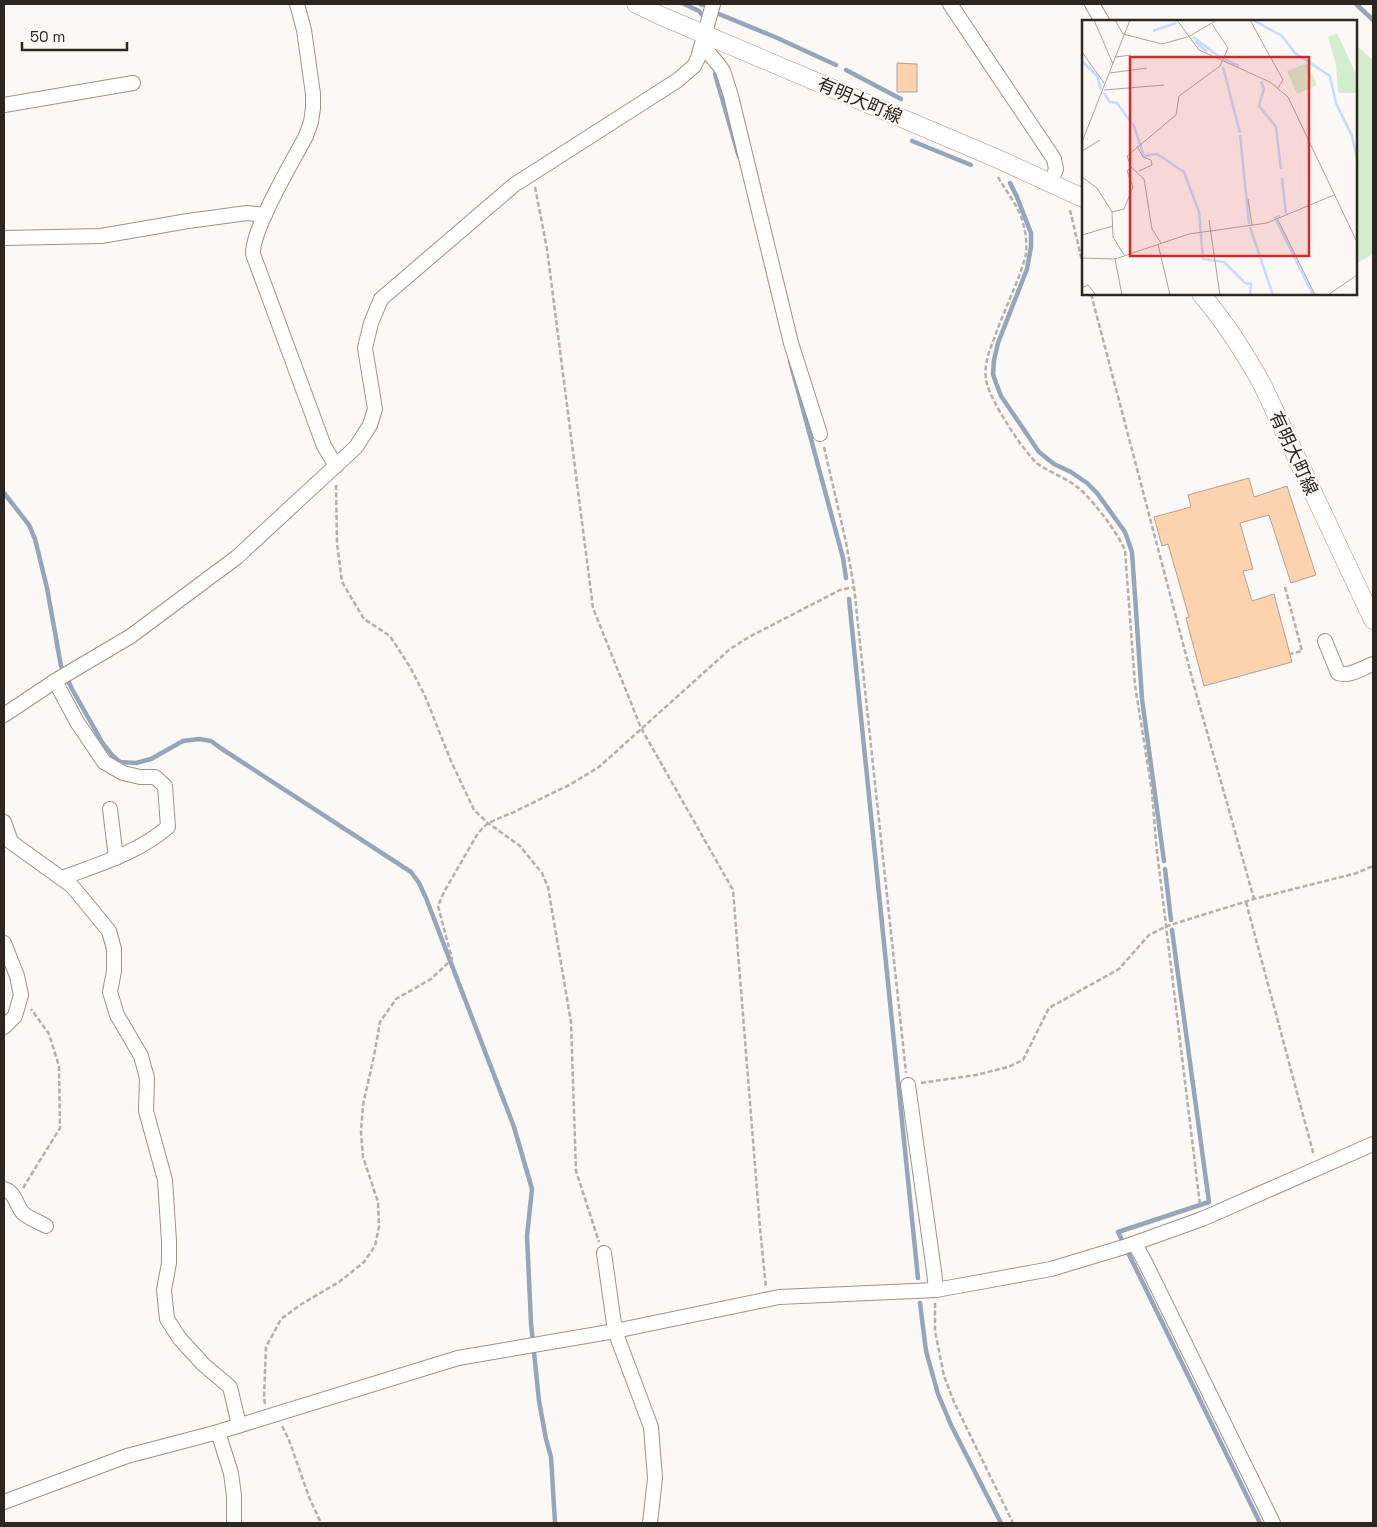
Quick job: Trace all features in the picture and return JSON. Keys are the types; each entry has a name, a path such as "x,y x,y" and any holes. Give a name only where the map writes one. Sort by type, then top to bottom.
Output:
{"main road":[{"name":"有明大町線","path":"636,4 703,40 1051,182 1082,198"},
{"name":"有明大町線","path":"1202,295 1229,329 1263,386 1373,620"}],"street":[{"path":"297,4 304,30 311,72 314,108 306,136 265,215 253,248 255,262 324,446 336,466"},
{"path":"4,715 55,681 131,636 237,556 356,447 370,425 376,409 364,348 371,323 381,299 507,191 678,80 694,66 714,4"},
{"path":"950,4 1054,159 1056,169 1051,182"},
{"path":"1092,4 1101,20"},
{"path":"703,40 723,72 731,96 791,343 820,434"},
{"path":"4,105 133,83"},
{"path":"4,238 101,236 247,213 265,215"},
{"path":"1325,641 1338,673 1344,675 1373,664"},
{"path":"55,681 77,722 104,762 123,773 140,777 155,777 165,786 168,827 157,836 125,855 62,878"},
{"path":"4,700 4,715"},
{"path":"110,809 116,858"},
{"path":"4,822 7,846 62,878 72,886 109,931 114,949 114,971 110,992 117,1015 141,1056 147,1078 146,1111 165,1180 169,1241 169,1263 164,1290 167,1319 180,1339 204,1365 230,1387 239,1425"},
{"path":"4,943 17,976 21,996 15,1016 4,1027"},
{"path":"908,1085 936,1290"},
{"path":"4,1502 127,1456 218,1432 458,1358 615,1331 779,1297 936,1290 1051,1269 1134,1244 1202,1219 1373,1144"},
{"path":"4,1189 8,1190 16,1198 23,1213 46,1226"},
{"path":"1134,1244 1145,1262 1273,1523"},
{"path":"604,1253 615,1331 651,1427 655,1478 650,1523"},
{"path":"218,1432 231,1473 234,1496 234,1523"}],"path":[{"path":"532,173 547,250 593,608 641,728 733,890 760,1228 768,1300"},
{"path":"1008,194 1017,207 1023,221 1026,254 987,360 987,385 1002,415 1035,462 1082,491 1105,519 1121,541 1125,550 1134,685 1152,792 1156,843 1202,1219"},
{"path":"1073,226 1082,260"},
{"path":"1091,295 1196,693 1254,899"},
{"path":"820,434 846,542 854,587 891,943 908,1085 976,1075 1008,1067 1023,1060 1049,1008 1119,969 1149,935 1167,926 1254,899 1357,873 1373,867"},
{"path":"336,466 337,543 342,582 364,619 390,636 410,667 425,696 451,761 474,810 488,823 520,846 542,873 548,887 571,1022 576,1171 604,1253"},
{"path":"321,1523 309,1497 289,1440 272,1415 264,1398 266,1347 281,1319 300,1305 339,1282 364,1262 375,1246 379,1227 379,1214 375,1192 363,1157 361,1132 363,1105 380,1022 396,999 430,979 452,959 438,906 444,892 478,833 488,823 571,784 599,767 730,649 749,637 840,590 854,587"},
{"path":"1285,587 1302,651 1290,654"},
{"path":"1246,902 1317,1168"},
{"path":"16,1198 60,1128 59,1066 49,1034 21,996"},
{"path":"936,1290 935,1331 944,1376 954,1402 1012,1523"}],"green space":[{"path":"1357,47 1373,60 1373,254 1357,263"}],"building":[{"path":"897,63 917,64 917,92 897,92"},
{"path":"1249,478 1254,497 1287,486 1316,575 1291,583 1269,515 1240,523 1253,569 1243,571 1252,601 1274,594 1292,662 1204,686 1186,618 1189,617 1168,544 1162,546 1154,517 1191,507 1188,495"}],"waterway":[{"path":"684,4 699,11 702,15"},
{"path":"1356,4 1373,20"},
{"path":"719,14 836,65"},
{"path":"846,70 901,99"},
{"path":"715,74 739,157"},
{"path":"912,141 971,165"},
{"path":"1010,183 1031,233 1031,247 1027,269 998,343 993,374 1001,396 1039,452 1054,464 1071,472 1087,483 1097,493 1125,532 1132,552 1142,699 1164,861"},
{"path":"790,361 843,558 846,578"},
{"path":"4,493 29,525 35,539 47,588 61,666 102,742 112,755 120,762 136,763 151,759 183,741 199,739 211,741 411,872 419,883 514,1127 532,1189 527,1236 531,1323 539,1401 551,1457 555,1523"},
{"path":"849,599 918,1278"},
{"path":"1165,869 1171,920"},
{"path":"1172,930 1209,1202 1118,1232 1260,1523"},
{"path":"920,1303 926,1351 938,1394 951,1425 1001,1523"}]}
